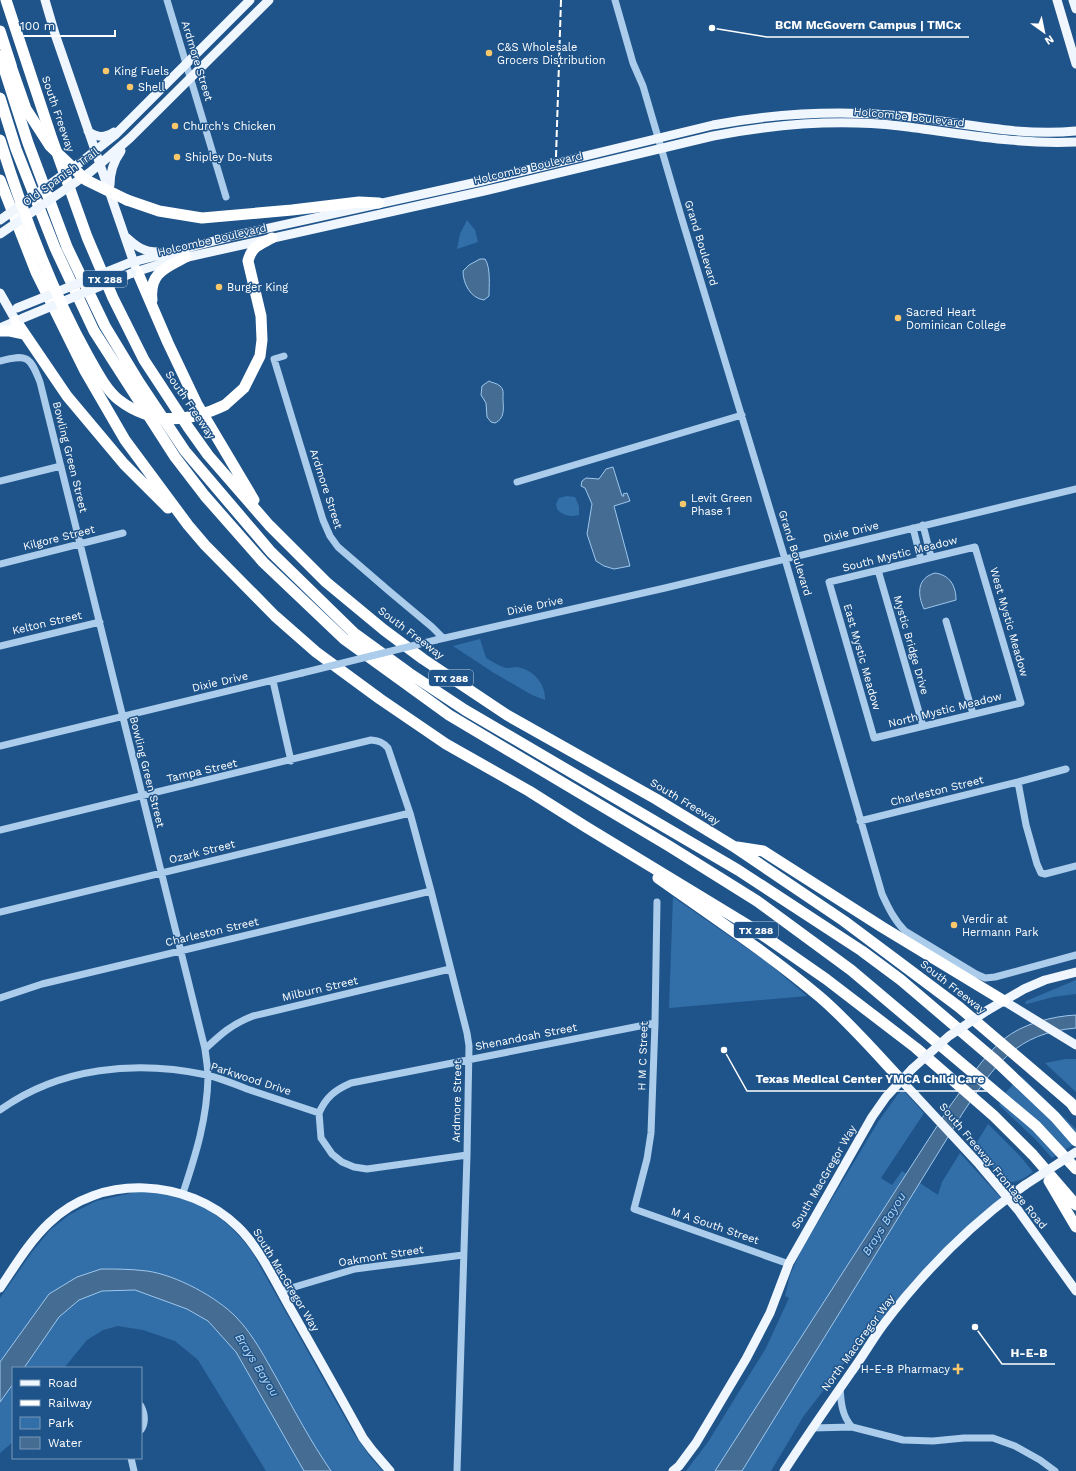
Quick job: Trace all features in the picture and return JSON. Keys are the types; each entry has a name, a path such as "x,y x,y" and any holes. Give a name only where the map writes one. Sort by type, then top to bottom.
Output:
{"highway":[{"name":"South Freeway","path":"6,0 87,237 113,298 144,360 208,455 269,525 326,582 422,659 508,715 656,799 733,846 844,921 959,1007 1074,1107"},
{"path":"0,31 26,109 50,146 86,180 127,200 159,211 202,218 359,202 379,203"},
{"path":"0,56 28,143 67,247 105,326 139,382 185,451 271,552 354,633 409,673 465,710 745,874 862,951 901,980 996,1061 1055,1117 1076,1141"},
{"path":"0,98 16,149 55,248 94,331 175,458 205,496 262,562 344,639 443,711 669,846 757,901 851,970 1036,1126 1076,1169"},
{"path":"0,140 39,254 58,297 102,380 118,400 147,414 171,419 198,416 225,405 244,388 260,356 262,340 261,316 248,262 254,247 272,238"},
{"name":"TX 288","path":"0,180 36,272 86,371 126,440 159,487 205,545 275,616 316,652 380,700 446,744 529,790 586,827 754,929 826,978 916,1048 994,1116 1033,1155 1076,1205"},
{"path":"153,309 151,290 158,275 163,270 186,258"},
{"path":"133,267 196,404 269,525"},
{"path":"19,320 24,334 67,396 124,464 205,545"},
{"path":"0,331 10,331 24,334"},
{"path":"586,827 761,951 816,994 861,1036 901,1080"},
{"path":"733,846 763,851 882,927 1004,1001"},
{"path":"1033,1155 1076,1227"}],"main road":[{"path":"45,0 55,34 125,236 133,267"},
{"name":"Old Spanish Trail","path":"0,220 96,152 250,0"},
{"path":"1057,0 1076,64"},
{"path":"1073,0 1076,9"},
{"name":"Old Spanish Trail","path":"0,234 88,173 130,138 266,1"},
{"name":"Holcombe Boulevard","path":"0,328 169,252 237,235 482,181 658,138 744,119 776,115 857,113 904,116 1013,131 1076,132"},
{"name":"Holcombe Boulevard","path":"0,313 133,267 186,258 484,191 661,148 744,130 814,123 857,122 1013,140 1076,142"},
{"path":"88,131 97,137 100,137 110,135 121,128"},
{"path":"109,190 110,175 115,160 130,138"},
{"path":"125,236 144,251 169,252"},
{"path":"0,293 13,309 19,320"},
{"name":"South MacGregor Way","path":"673,1471 679,1466 696,1443 746,1359 770,1313 789,1264 872,1117 886,1097 912,1069 949,1036 988,1010 1024,989 1045,980 1076,972"},
{"path":"1004,1001 1076,1045"},
{"name":"South Freeway Frontage Road","path":"901,1080 912,1090 1028,1222 1076,1291"},
{"name":"North MacGregor Way","path":"784,1471 884,1324 925,1275 984,1217 1007,1198 1076,1152"},
{"name":"South MacGregor Way","path":"0,1288 34,1239 44,1228 63,1211 82,1201 99,1194 120,1189 143,1187 166,1189 183,1193 201,1201 218,1211 238,1227 250,1241 281,1291 363,1438 390,1471"}],"street":[{"name":"Ardmore Street","path":"167,0 226,197"},
{"name":"Grand Boulevard","path":"615,0 633,63 643,86 742,415 882,894 893,916 905,931 985,978 1003,975 1076,956"},
{"name":"Ardmore Street","path":"284,356 274,359 323,520 330,536 335,544 350,558 432,627 439,639"},
{"name":"Bowling Green Street","path":"0,361 20,357 28,359 32,364 40,382 100,622 160,874 205,1050 208,1076 203,1125 200,1140 183,1193"},
{"path":"517,482 742,415"},
{"path":"0,481 61,466"},
{"name":"Dixie Drive","path":"0,746 273,681 439,639 587,606 1076,489"},
{"path":"923,525 931,557"},
{"path":"913,528 921,560"},
{"name":"Kilgore Street","path":"0,564 123,533"},
{"name":"South Mystic Meadow","path":"829,582 975,547"},
{"name":"West Mystic Meadow","path":"975,547 1021,703"},
{"name":"Mystic Bridge Drive","path":"878,570 924,726"},
{"name":"East Mystic Meadow","path":"829,582 874,738"},
{"name":"Kelton Street","path":"0,646 100,622"},
{"path":"946,622 973,714"},
{"path":"273,681 291,761"},
{"name":"North Mystic Meadow","path":"874,738 1021,703"},
{"name":"Tampa Street","path":"0,830 291,761 371,740 379,741 384,744"},
{"name":"Ardmore Street","path":"384,744 390,752 410,813 467,1033 469,1046 457,1471"},
{"name":"Charleston Street","path":"860,821 1066,769"},
{"path":"1018,782 1026,825 1041,873 1046,874 1076,866"},
{"name":"Ozark Street","path":"0,912 410,813"},
{"name":"Charleston Street","path":"0,998 42,984 431,891"},
{"name":"H M C Street","path":"634,1209 648,1160 651,1133 657,902"},
{"name":"Milburn Street","path":"205,1050 228,1028 253,1016 450,969"},
{"name":"Shenandoah Street","path":"319,1113 324,1102 334,1092 351,1083 655,1024"},
{"name":"Parkwood Drive","path":"0,1110 32,1091 59,1081 95,1071 148,1067 208,1076 319,1113"},
{"path":"319,1113 321,1138 332,1154 342,1162 354,1167 367,1169 467,1155"},
{"name":"M A South Street","path":"634,1209 789,1264"},
{"name":"Oakmont Street","path":"281,1291 296,1288 355,1269 464,1255"},
{"path":"840,1388 842,1408 847,1422 852,1427"},
{"path":"142,1408 145,1420 142,1428"},
{"path":"812,1428 852,1427 903,1440 933,1441 964,1438 993,1438 1015,1446 1040,1460 1055,1471"},
{"path":"131,1459 134,1471"}],"green space":[{"path":"467,220 475,230 478,242 457,249 460,234"},
{"path":"567,496 575,497 579,506 579,515 567,515 557,509 556,504 559,498"},
{"path":"480,639 486,658 504,667 522,668 533,674 541,683 545,694 545,700 532,695 494,673 453,646"},
{"path":"673,897 767,962 807,996 669,1008"},
{"path":"1076,980 1076,994 1053,997 1025,1004 1026,1001"},
{"path":"1066,1059 1076,1059 1076,1092 1045,1063"},
{"path":"1021,1076 1076,1129 1076,1143 1052,1158 1036,1140 999,1105 1006,1092"},
{"path":"903,1090 924,1113 881,1178 892,1185 902,1171 938,1195 942,1182 960,1153 1001,1198 882,1322 877,1320 803,1417 771,1471 686,1471 708,1442 766,1348 789,1298 785,1296 790,1275 802,1249 878,1122 898,1094"},
{"path":"988,1124 1020,1156 1033,1172 1014,1182 1006,1180 1002,1177 974,1147"},
{"path":"136,1192 154,1192 178,1196 214,1214 234,1231 252,1252 354,1434 371,1458 383,1471 266,1471 198,1360 175,1341 143,1330 118,1326 103,1330 87,1340 65,1367 12,1367 12,1443 0,1453 0,1298 32,1252 50,1230 69,1215 96,1201"}],"water":[{"path":"480,259 485,259 489,272 489,296 484,300 479,299 471,293 463,276 463,271 469,265"},
{"path":"489,381 499,385 503,392 502,415 499,421 495,423 491,422 487,417 486,403 481,395 482,386"},
{"path":"613,467 622,496 624,496 623,494 627,493 630,501 614,506 630,566 614,569 604,566 596,561 587,534 592,504 585,488 581,486 582,481 586,478 599,479 606,469"},
{"path":"935,573 945,576 951,582 955,590 956,600 924,609 920,598 920,587 929,575"},
{"name":"Brays Bayou","path":"1076,1015 1076,1028 1055,1031 1022,1044 1009,1054 986,1079 964,1111 742,1471 715,1471 950,1106 982,1062 1004,1039 1020,1029 1048,1019"},
{"name":"Brays Bayou","path":"101,1269 129,1269 147,1271 158,1273 183,1282 219,1302 237,1318 259,1347 331,1471 304,1471 236,1352 208,1321 187,1309 135,1290 102,1291 79,1300 59,1317 25,1367 12,1367 12,1385 0,1402 0,1362 49,1294 77,1277"}],"railway":[{"path":"556,157 561,0"}],"place":[{"name":"BCM McGovern Campus | TMCx","path":"712,28"},
{"name":"C&S Wholesale Grocers Distribution","path":"489,53"},
{"name":"King Fuels","path":"106,71"},
{"name":"Shell","path":"130,87"},
{"name":"Church's Chicken","path":"175,126"},
{"name":"Shipley Do-Nuts","path":"177,157"},
{"name":"Burger King","path":"219,287"},
{"name":"Sacred Heart Dominican College","path":"898,318"},
{"name":"Levit Green Phase 1","path":"683,504"},
{"name":"Verdir at Hermann Park","path":"954,925"},
{"name":"Texas Medical Center YMCA Child Care","path":"724,1050"},
{"name":"H-E-B","path":"975,1327"},
{"name":"H-E-B Pharmacy","path":"958,1369"}]}
